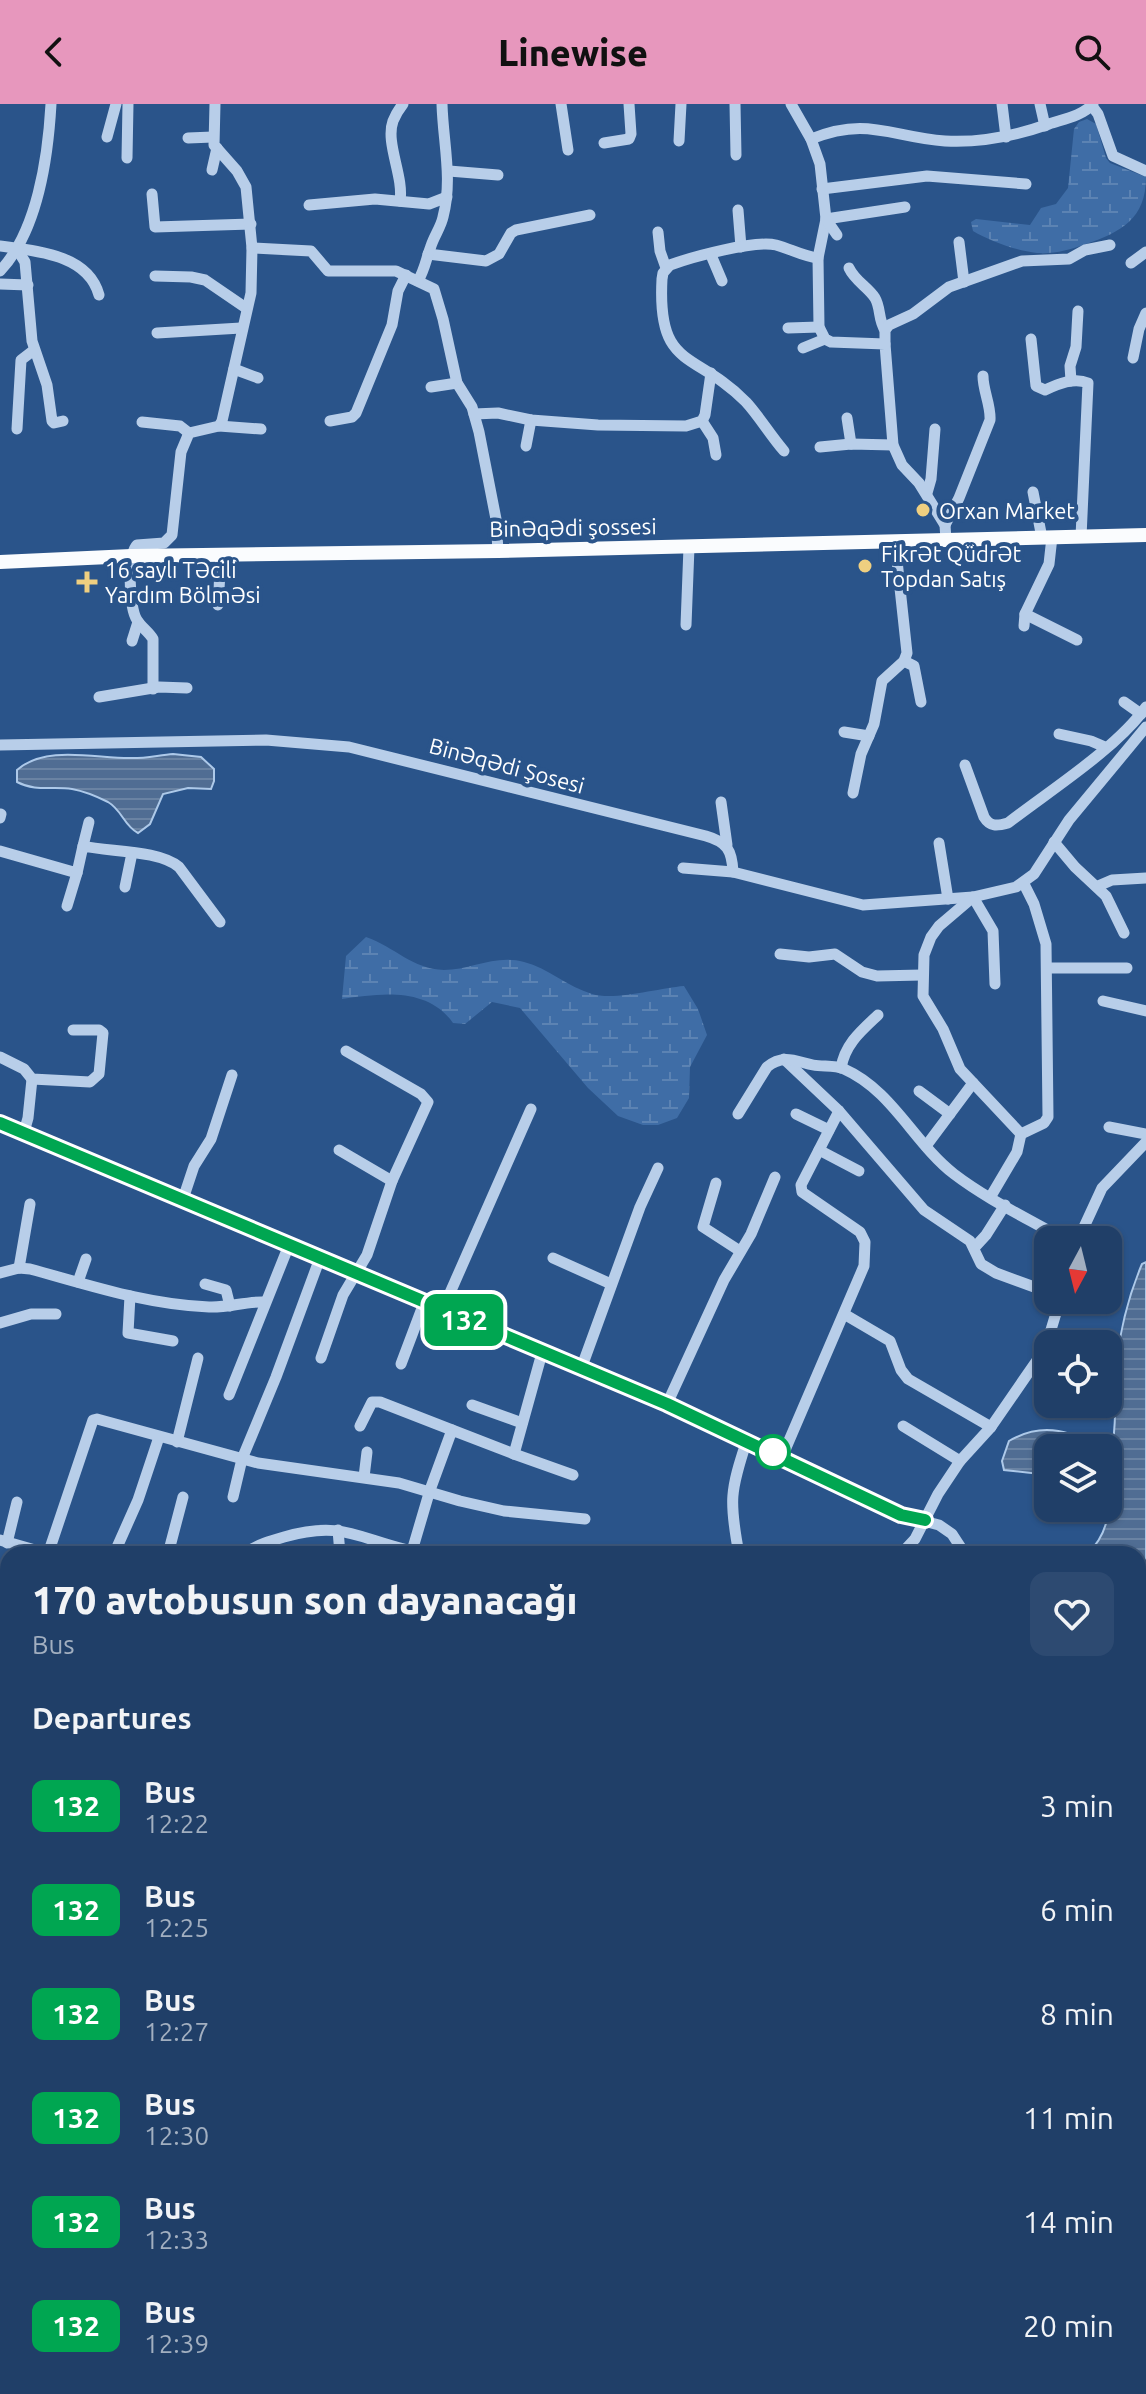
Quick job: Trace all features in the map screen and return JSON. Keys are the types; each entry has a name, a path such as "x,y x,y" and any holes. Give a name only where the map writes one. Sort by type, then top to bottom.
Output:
{"main road":[{"name":"Binəqədi şossesi","path":"0,562 131,556 498,551 1146,535"}],"street":[{"path":"0,271 17,249 23,231 34,214 51,104"},
{"path":"107,137 116,104"},
{"path":"127,158 128,104"},
{"path":"212,170 215,104"},
{"path":"400,201 401,186 391,133 393,120 403,104"},
{"path":"418,281 425,270 447,197 449,171 442,104"},
{"path":"561,104 568,150"},
{"path":"604,143 629,139 629,104"},
{"path":"679,141 681,104"},
{"path":"735,104 736,155"},
{"path":"791,104 811,139 820,164 826,219 818,258 819,327 825,339 831,342 885,344"},
{"path":"1002,104 1006,137"},
{"path":"1040,104 1045,126"},
{"path":"811,139 855,126 943,140 1006,137 1080,114 1092,105 1113,156 1146,171"},
{"path":"188,138 215,143 237,171 246,187 251,224 251,293 219,426"},
{"path":"449,171 498,175"},
{"path":"822,189 927,176 1026,184"},
{"path":"152,194 155,227 251,224"},
{"path":"309,205 375,199 429,204 447,197"},
{"path":"826,219 905,207"},
{"path":"738,210 741,247"},
{"path":"428,254 486,261 493,259 516,230 590,215"},
{"path":"826,219 837,235"},
{"path":"658,232 666,268"},
{"path":"959,242 964,282"},
{"path":"784,451 748,404 711,373 684,358 668,339 661,291 663,273 677,262 741,247 776,245 801,256 818,258"},
{"path":"885,330 913,314 941,291 964,282 1022,261 1069,259 1085,250 1110,245"},
{"path":"0,246 72,262 92,276 99,295"},
{"path":"252,248 311,251 323,268 334,273 390,271 434,289 457,383 474,414 496,519 498,551"},
{"path":"17,249 25,262 34,350 47,385 52,421 63,421"},
{"path":"1131,263 1146,252"},
{"path":"711,255 722,281"},
{"path":"849,268 855,279 874,297 879,322 885,330 893,445 902,465 927,493 945,525 946,540"},
{"path":"330,421 352,417 356,413 392,325 398,291 406,275"},
{"path":"155,276 205,280 246,308"},
{"path":"0,284 28,285"},
{"path":"1071,381 1070,366 1076,347 1078,311"},
{"path":"1133,358 1146,313"},
{"path":"788,328 819,327"},
{"path":"157,333 241,328"},
{"path":"803,348 825,339"},
{"path":"1031,339 1036,386 1045,390 1071,381 1088,383 1081,537"},
{"path":"17,429 21,360 34,350"},
{"path":"234,369 258,378"},
{"path":"474,414 498,413 531,420 686,426 702,421 705,415 711,373"},
{"path":"945,525 955,509 990,420 983,376"},
{"path":"431,387 457,383"},
{"path":"847,418 851,444"},
{"path":"526,446 531,420"},
{"path":"702,421 713,438 716,455"},
{"path":"142,422 180,426 189,433"},
{"path":"189,433 219,426 261,429"},
{"path":"927,493 935,429"},
{"path":"153,689 153,639 138,622 133,610 131,556 137,545 164,543 172,535 181,452 189,433"},
{"path":"820,447 893,445"},
{"path":"1033,492 1047,537 1049,564 1024,620 1077,640"},
{"path":"853,793 861,754 874,724 882,681 904,661 907,642 895,542"},
{"path":"686,625 689,547"},
{"path":"218,605 221,556"},
{"path":"132,641 138,622"},
{"path":"904,661 914,666 921,702"},
{"path":"99,697 170,686 187,688"},
{"path":"965,765 984,817 998,826 1008,823 1105,747 1144,711 1124,702"},
{"path":"683,868 733,872 863,905 973,897 1024,884 1086,797 1146,727"},
{"path":"844,732 869,736"},
{"path":"1059,734 1105,747"},
{"name":"Binəqədi Şosesi","path":"0,745 266,740 349,747 706,836 727,845"},
{"path":"721,802 733,872"},
{"path":"67,906 89,822"},
{"path":"1054,842 1106,896 1124,933"},
{"path":"939,843 948,899"},
{"path":"83,846 171,860 220,922"},
{"path":"0,851 77,873"},
{"path":"125,887 132,853"},
{"path":"1098,886 1112,880 1146,878"},
{"path":"1021,1134 1044,1123 1048,1117 1047,968 1042,927 1024,884"},
{"path":"973,897 939,926 931,937 924,955 923,996 927,1007 940,1023 960,1069 1021,1134"},
{"path":"973,897 993,931 995,984"},
{"path":"780,954 809,957 835,954 862,972 877,976 922,975"},
{"path":"1047,968 1127,968"},
{"path":"1103,1001 1146,1011"},
{"path":"841,1068 843,1057 855,1036 878,1015"},
{"path":"32,1079 90,1082 96,1079 103,1033 99,1030 73,1030"},
{"path":"321,1358 343,1295 367,1255 392,1181 428,1102 421,1094 346,1051"},
{"path":"0,1057 24,1069 32,1079 24,1132"},
{"path":"784,1059 839,1111 924,1210 966,1237 981,1264 1034,1287"},
{"path":"738,1114 767,1067 774,1061 784,1059 841,1068 882,1095 950,1171 1041,1226"},
{"path":"183,1199 194,1166 211,1139 232,1075"},
{"path":"926,1146 973,1083"},
{"path":"919,1091 950,1114"},
{"path":"442,1311 531,1109"},
{"path":"782,1457 864,1266 865,1242 851,1223 802,1192 801,1185 839,1111"},
{"path":"796,1114 829,1130"},
{"path":"0,1123 667,1404 901,1515 939,1525 952,1534 960,1546"},
{"path":"1109,1127 1146,1134"},
{"path":"991,1196 1017,1152 1021,1134"},
{"path":"1084,1226 1102,1188 1146,1142"},
{"path":"339,1150 392,1181"},
{"path":"819,1150 859,1171"},
{"path":"581,1369 640,1207 658,1168"},
{"path":"667,1404 751,1234 775,1177"},
{"path":"716,1183 703,1227 740,1251"},
{"path":"10,1270 30,1204"},
{"path":"974,1248 1005,1205"},
{"path":"229,1395 289,1245"},
{"path":"233,1497 242,1459 320,1258"},
{"path":"553,1258 611,1284"},
{"path":"0,1259 10,1270"},
{"path":"78,1282 86,1259"},
{"path":"10,1270 30,1269 130,1296 199,1307 265,1302"},
{"path":"205,1284 226,1290 230,1306"},
{"path":"130,1296 128,1333 173,1341"},
{"path":"401,1364 424,1303"},
{"path":"0,1323 31,1314 56,1314"},
{"path":"844,1314 890,1341 901,1370 908,1379 991,1427"},
{"path":"908,1546 960,1461 991,1427 1047,1343 1056,1314"},
{"path":"514,1454 542,1353"},
{"path":"177,1442 198,1358"},
{"path":"360,1426 372,1402 380,1402 573,1475"},
{"path":"472,1405 522,1423"},
{"path":"51,1546 93,1420 101,1419 242,1459 430,1490 504,1511 585,1519"},
{"path":"903,1426 960,1461"},
{"path":"413,1546 452,1430"},
{"path":"118,1546 138,1500 159,1437"},
{"path":"738,1546 731,1493 747,1440"},
{"path":"364,1477 367,1452"},
{"path":"174,1546 183,1497"},
{"path":"4,1542 17,1502"},
{"path":"256,1546 294,1534 338,1530 394,1546"},
{"path":"338,1530 339,1546"}],"green space":[{"path":"1087,119 1096,124 1110,163 1146,177 1142,204 1129,222 1099,239 1050,253 1012,248 973,231 971,222 976,219 1030,225 1041,208 1056,204 1068,188 1074,129 1079,122"},
{"path":"366,937 433,969 514,960 533,965 583,991 602,996 684,986 698,1009 707,1035 690,1067 689,1098 677,1118 658,1125 643,1125 618,1116 588,1088 520,1008 492,1002 465,1024 453,1023 431,1003 403,995 342,999 346,956"}],"shaded area":[{"path":"173,754 201,757 214,769 211,789 188,788 163,794 150,824 138,833 113,805 100,798 72,789 37,788 17,782 17,770 28,762 56,755 134,758"},
{"path":"1146,1262 1146,1546 1094,1546 1106,1522 1122,1522 1122,1434 1114,1434 1115,1418 1122,1418 1122,1330 1142,1264"},
{"path":"1052,1430 1070,1434 1034,1434 1034,1473 1004,1470 1002,1461 1009,1441 1031,1432"}],"bus line":[{"name":"132","path":"0,1123 667,1404 901,1515 925,1520"}],"place":[{"name":"Orxan Market","path":"923,510"},
{"name":"Fikrət Qüdrət Topdan Satış","path":"865,566"},
{"name":"16 saylı Təcili Yardım Bölməsi","path":"87,582"}]}
